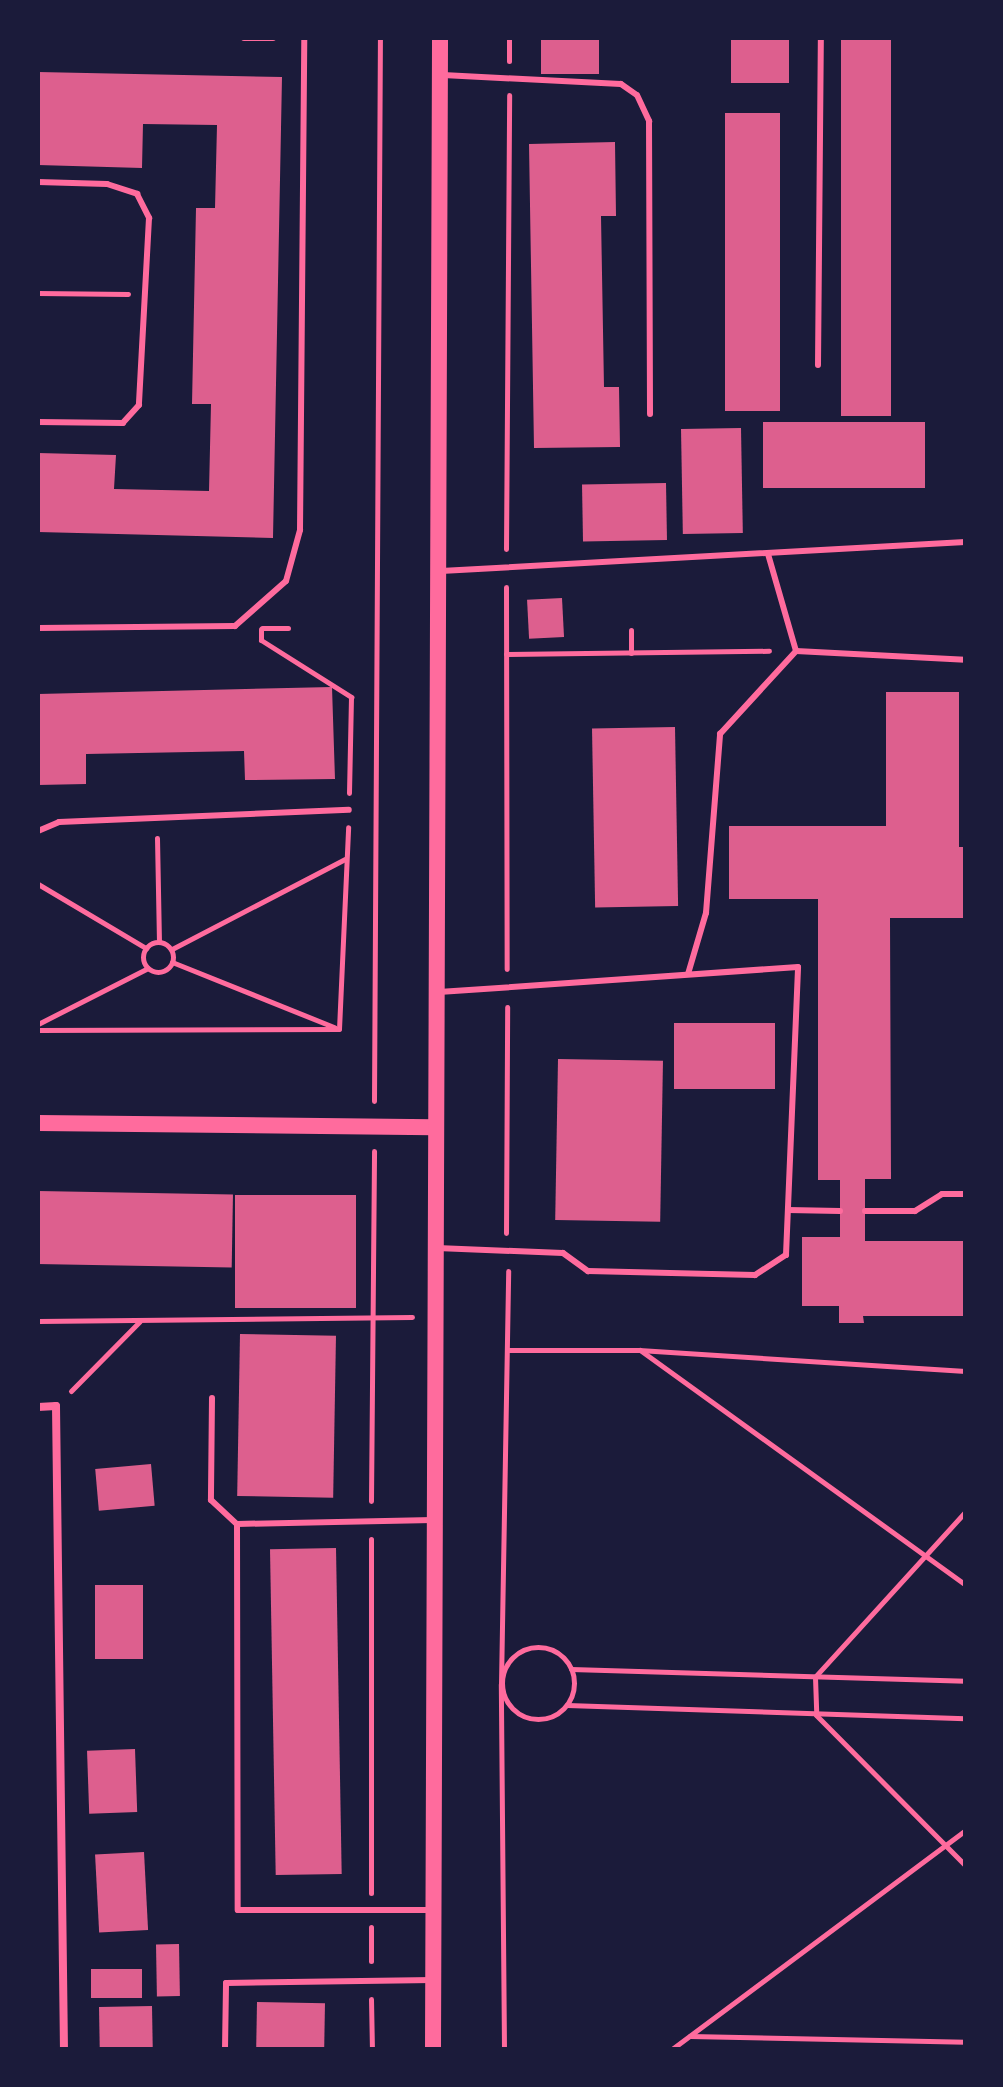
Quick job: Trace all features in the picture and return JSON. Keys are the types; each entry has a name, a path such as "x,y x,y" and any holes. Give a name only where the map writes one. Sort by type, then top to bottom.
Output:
{"main road":[{"path":"433,2049 433,1127 440,38"},
{"path":"38,1123 433,1127"}],"street":[{"path":"38,1407 56,1406 64,2049"}],"lane":[{"path":"244,38 273,38"},
{"path":"38,628 235,626 286,581 300,530 304,38"},
{"path":"818,365 821,38"},
{"path":"440,75 621,84 637,95 649,121 650,414"},
{"path":"38,182 107,184 137,194 149,218 139,405 123,423 38,422"},
{"path":"435,572 965,542"},
{"path":"768,554 796,651"},
{"path":"796,651 965,660"},
{"path":"688,974 706,913 720,734 796,651"},
{"path":"38,831 59,822 349,810"},
{"path":"434,992 798,967 786,1255 755,1275 588,1271 563,1253 434,1248"},
{"path":"865,1211 915,1211 942,1194 965,1194"},
{"path":"788,1210 840,1211"},
{"path":"212,1398 211,1500 237,1524 433,1520"},
{"path":"237,1524 238,1910 433,1910"},
{"path":"225,2049 226,1983 433,1980"}],"path":[{"path":"372,2049 371,1520 380,38"},
{"path":"504,2049 501,1684 509,1350 506,570 509,38"},
{"path":"38,293 145,294"},
{"path":"261,606 261,640 351,697 339,1029"},
{"path":"261,628 288,628"},
{"path":"631,630 631,653"},
{"path":"506,654 796,651"},
{"path":"156,818 159,941"},
{"path":"172,949 346,858"},
{"path":"38,884 146,948"},
{"path":"146,948 159,941"},
{"path":"159,941 172,949"},
{"path":"146,948 148,968"},
{"path":"38,1027 148,968 162,972 172,962 172,949"},
{"path":"172,962 339,1029"},
{"path":"38,1027 339,1029"},
{"path":"38,1321 433,1317"},
{"path":"56,1406 140,1320"},
{"path":"509,1350 639,1350 965,1371"},
{"path":"639,1350 965,1584"},
{"path":"965,1512 815,1677 816,1715 965,1865"},
{"path":"530,1647 554,1650 571,1669 574,1681 567,1705 557,1714 533,1719 511,1707 501,1684 509,1660 530,1647"},
{"path":"571,1669 965,1681"},
{"path":"567,1705 965,1718"},
{"path":"672,2049 965,1831"},
{"path":"689,2036 965,2042"}],"building":[{"path":"541,38 599,38 599,74 541,74"},
{"path":"731,38 789,38 789,83 731,83"},
{"path":"841,38 891,38 891,416 841,416"},
{"path":"38,72 282,77 273,538 38,532 38,453 116,455 114,489 209,491 211,404 192,404 196,208 215,208 217,125 143,124 142,168 38,165"},
{"path":"725,113 780,113 780,411 725,411"},
{"path":"615,142 616,216 601,216 604,387 619,387 620,447 534,448 529,144"},
{"path":"763,422 925,422 925,488 763,488"},
{"path":"741,428 743,533 683,534 681,429"},
{"path":"666,483 667,540 583,541 582,484"},
{"path":"562,598 564,637 529,639 527,600"},
{"path":"332,687 335,779 245,780 244,751 86,754 86,784 38,785 38,694"},
{"path":"886,692 959,692 959,847 965,847 965,918 890,918 891,1179 865,1179 865,1241 965,1241 965,1316 863,1316 864,1323 839,1323 839,1306 802,1306 802,1237 840,1237 840,1180 818,1180 818,899 729,899 729,826 886,826"},
{"path":"675,727 678,906 595,907 592,728"},
{"path":"674,1023 775,1023 775,1089 674,1089"},
{"path":"558,1059 663,1061 660,1222 555,1220"},
{"path":"38,1191 233,1194 232,1267 38,1264"},
{"path":"235,1195 356,1195 356,1308 235,1308"},
{"path":"240,1334 336,1336 333,1498 237,1496"},
{"path":"151,1464 155,1506 99,1511 95,1469"},
{"path":"336,1548 342,1874 276,1875 270,1549"},
{"path":"95,1585 143,1585 143,1659 95,1659"},
{"path":"135,1749 137,1812 89,1814 87,1751"},
{"path":"144,1852 148,1930 99,1932 95,1855"},
{"path":"156,1944 179,1944 180,1996 157,1996"},
{"path":"91,1969 142,1969 142,1998 91,1998"},
{"path":"257,2002 325,2003 324,2049 256,2049"},
{"path":"152,2006 153,2049 100,2049 99,2007"}]}
